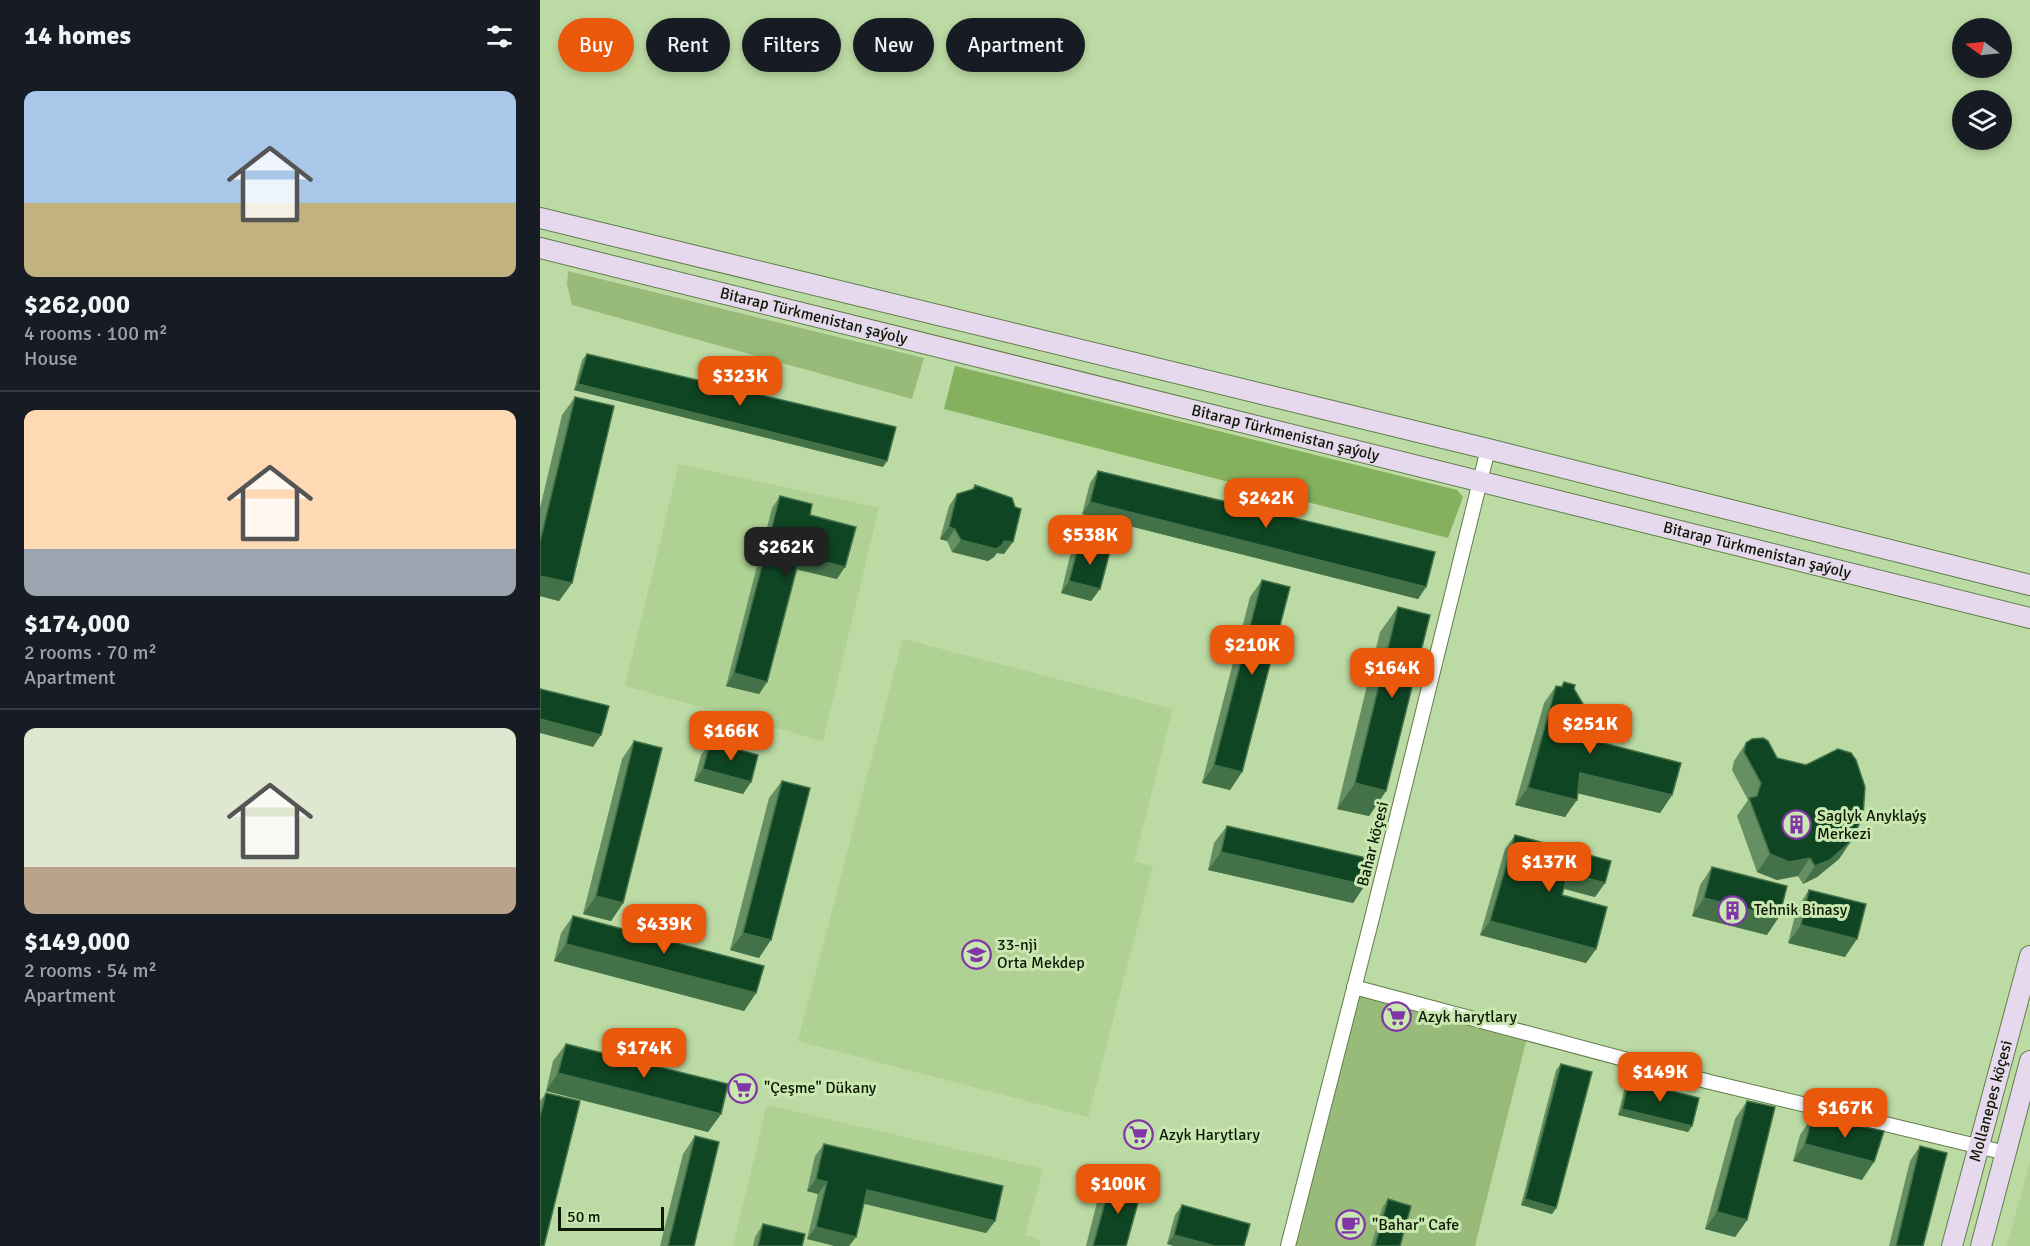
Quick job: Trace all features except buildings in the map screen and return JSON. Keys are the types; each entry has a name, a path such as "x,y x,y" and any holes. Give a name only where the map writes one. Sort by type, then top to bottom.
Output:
{"main road":[{"name":"Bitarap Türkmenistan şaýoly","path":"540,218 1488,449 2030,585"},
{"name":"Bitarap Türkmenistan şaýoly","path":"540,248 2030,618"},
{"name":"Mollanepes köçesi","path":"1952,1246 2030,956"},
{"name":"Mollanepes köçesi","path":"1981,1246 2030,1061"}],"street":[{"name":"Bahar köçesi","path":"1288,1246 1488,449"},
{"path":"1354,987 1710,1082 2006,1153"}],"shaded area":[{"path":"568,271 924,358 912,399 572,305 567,284"},
{"path":"955,366 1457,490 1463,497 1448,538 944,409"},
{"path":"679,464 879,508 823,741 625,686"},
{"name":"33-nji Orta Mekdep","path":"903,639 1173,709 1134,861 1153,866 1088,1117 798,1041"},
{"path":"1359,996 1527,1038 1475,1246 1296,1246"},
{"path":"767,1105 1043,1169 1025,1235 1041,1240 1039,1246 733,1246"},
{"path":"2030,1161 2030,1246 2007,1246"}],"place":[{"name":"Saglyk Anyklaýş Merkezi","path":"1796,825"},
{"name":"Tehnik Binasy","path":"1733,910"},
{"name":"33-nji Orta Mekdep","path":"976,954"},
{"name":"Azyk harytlary","path":"1397,1017"},
{"name":"\"Çeşme\" Dükany","path":"743,1088"},
{"name":"Azyk Harytlary","path":"1138,1135"},
{"name":"\"Bahar\" Cafe","path":"1351,1225"}]}
